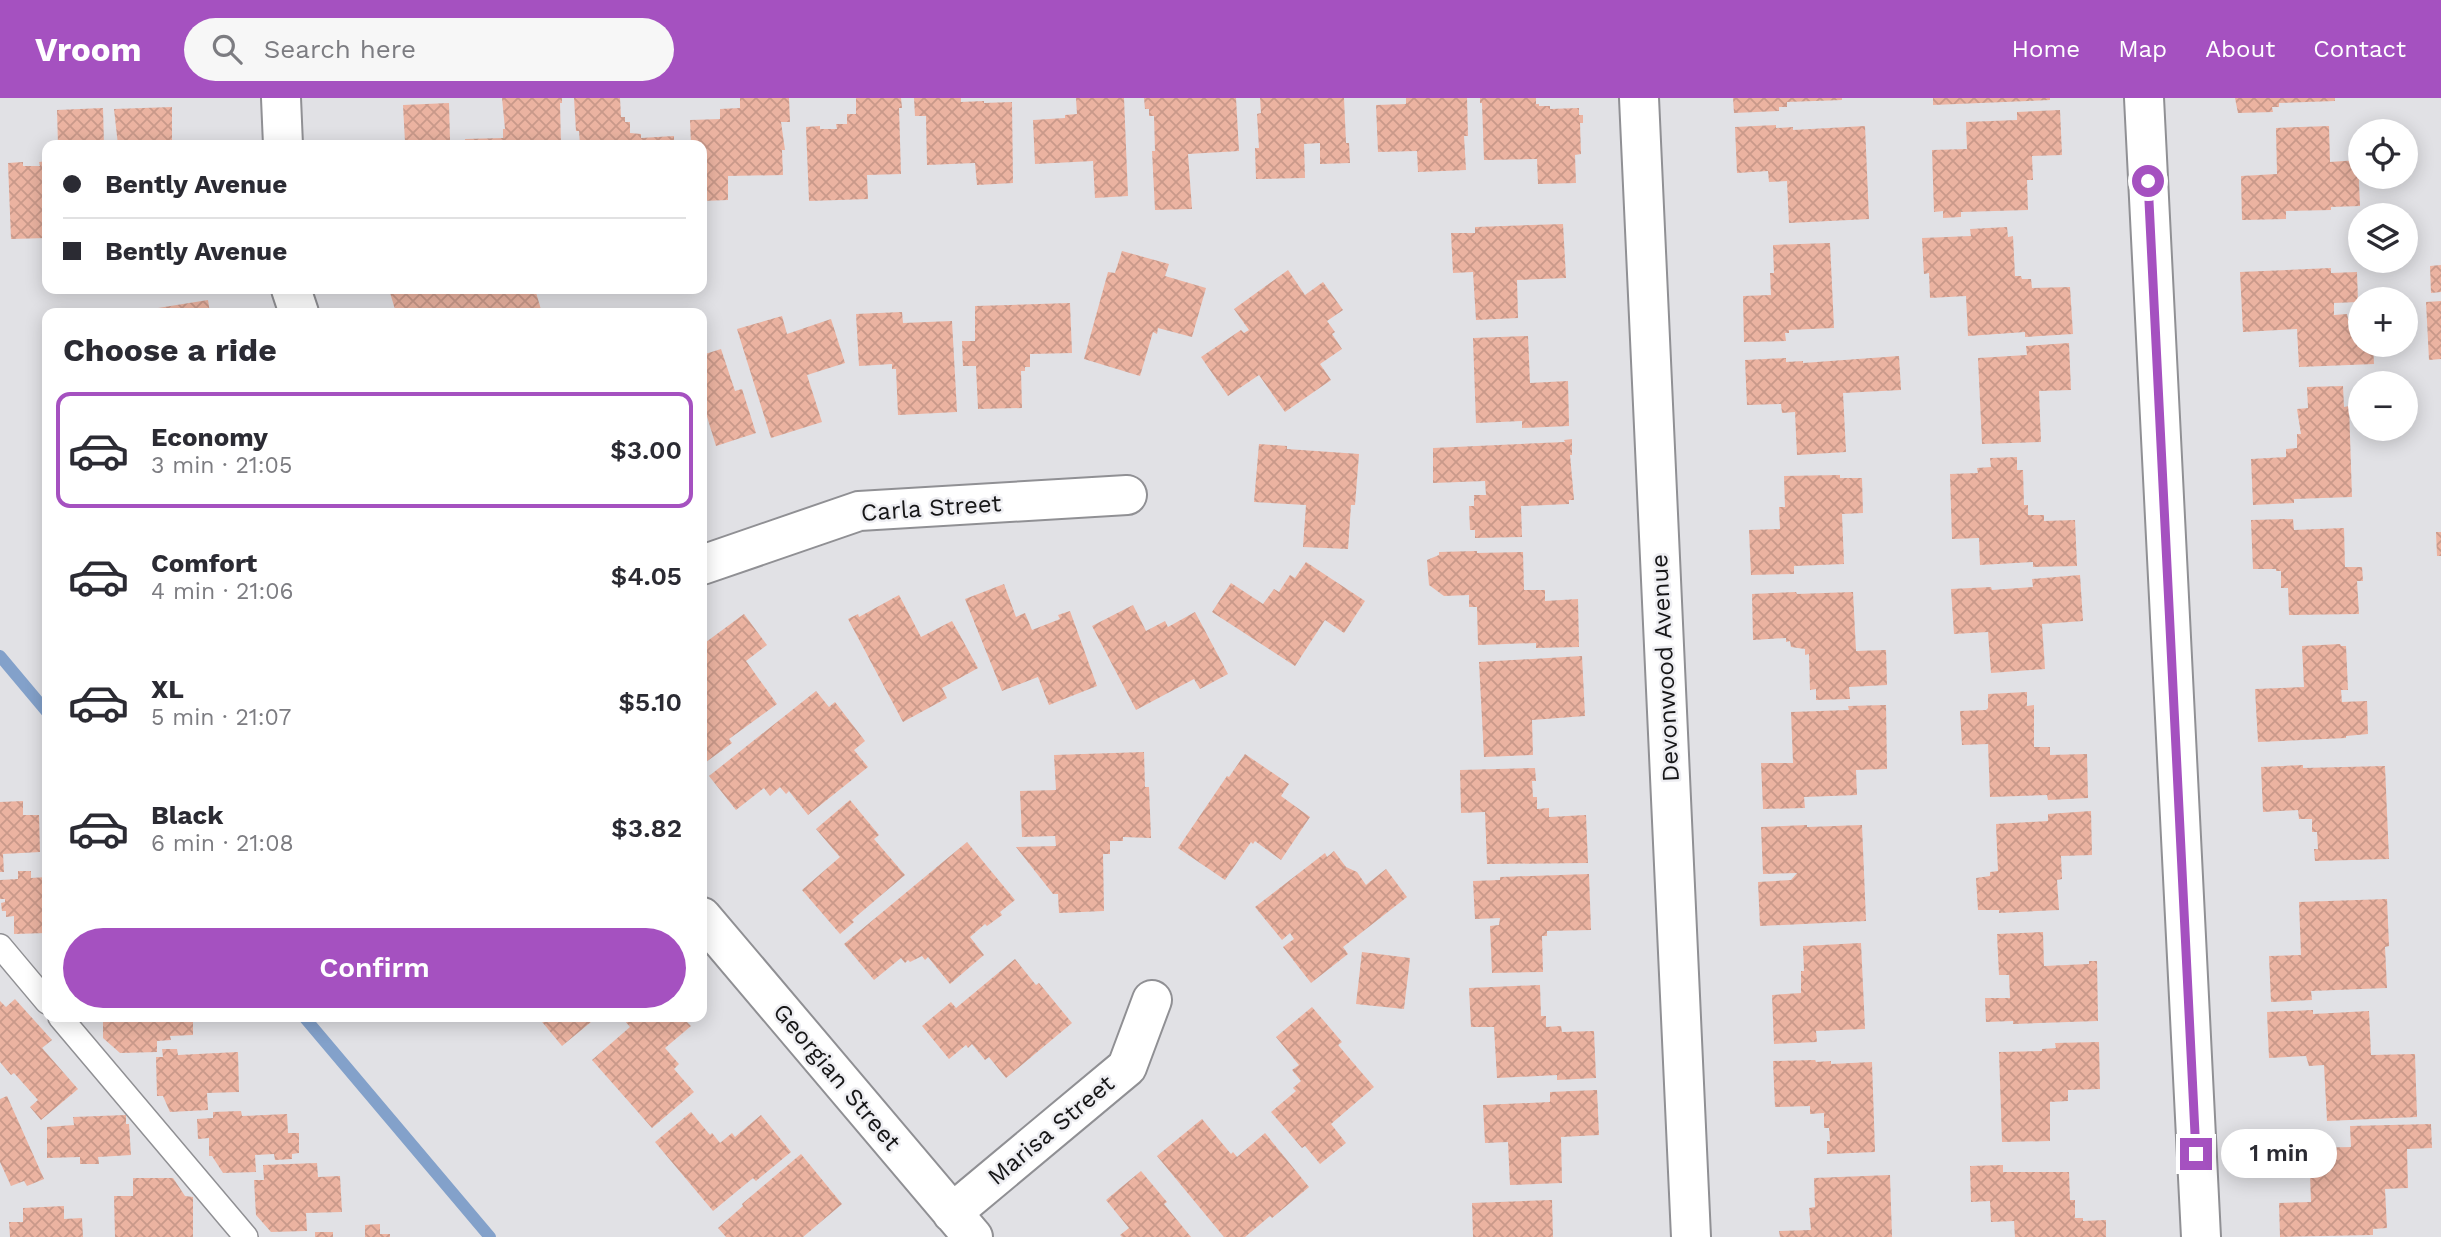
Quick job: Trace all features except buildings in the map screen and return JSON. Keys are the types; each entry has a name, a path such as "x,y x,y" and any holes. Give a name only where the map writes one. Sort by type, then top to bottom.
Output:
{"street":[{"path":"281,98 283,140"},
{"name":"Devonwood Avenue","path":"1639,98 1690,1237"},
{"path":"2144,98 2201,1237"},
{"name":"Carla Street","path":"707,563 859,511 1127,495"},
{"name":"Georgian Street","path":"707,922 962,1225"},
{"name":"Marisa Street","path":"962,1225 1127,1067 1152,1000"}],"lane":[{"path":"0,946 42,996"},
{"path":"64,1022 246,1237"}],"waterway":[{"path":"0,656 42,706"},
{"path":"308,1022 490,1237"}],"route":[{"path":"2148,181 2196,1154"}]}
